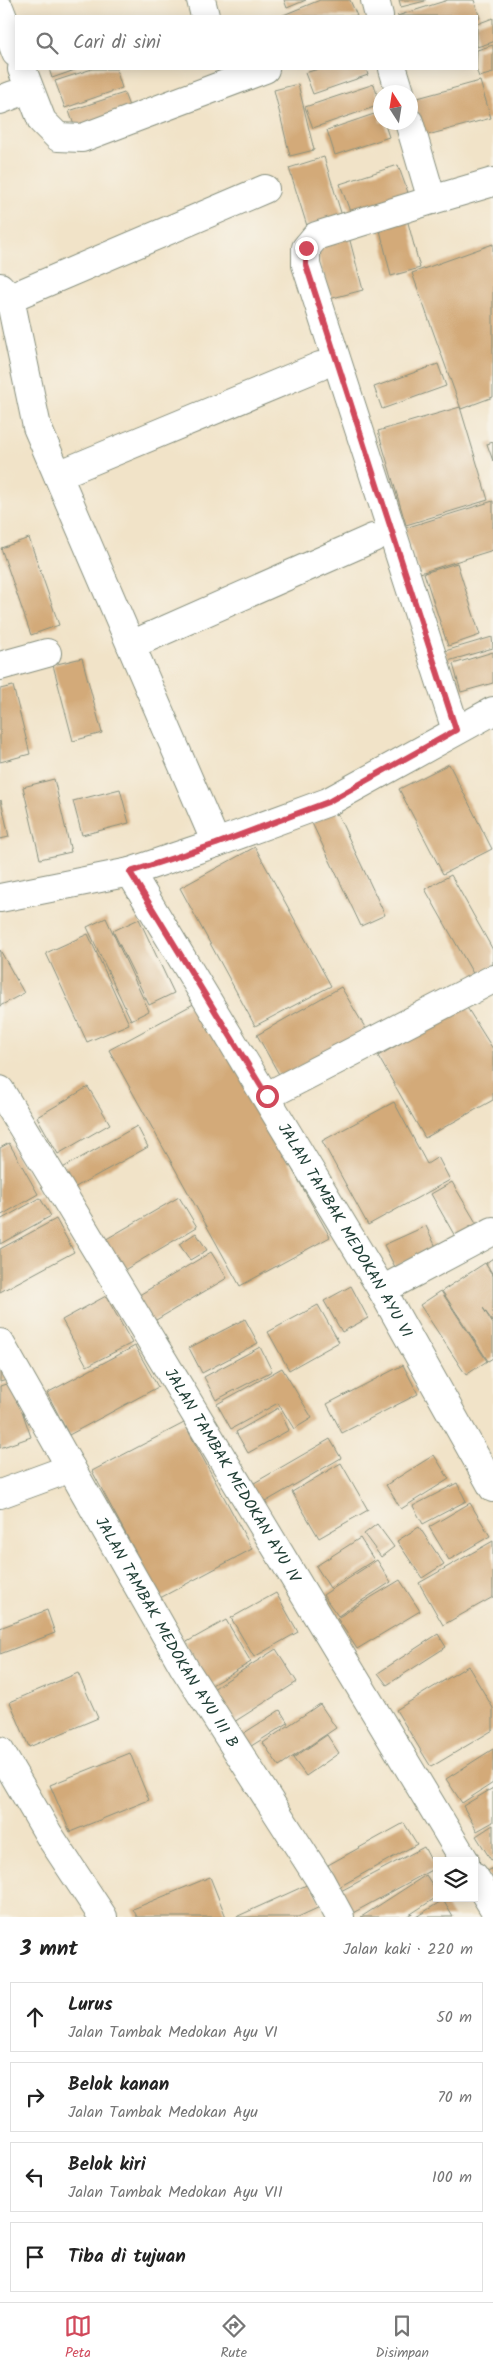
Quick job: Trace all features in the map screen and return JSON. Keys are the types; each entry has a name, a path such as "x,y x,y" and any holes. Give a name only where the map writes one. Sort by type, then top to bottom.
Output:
{"street":[{"path":"201,0 205,15"},
{"path":"375,0 378,15"},
{"path":"0,10 15,50"},
{"path":"22,70 42,121 58,137 82,138 220,76 259,70"},
{"path":"393,70 398,85"},
{"path":"411,130 432,200"},
{"path":"456,730 306,265 306,248 316,236 493,182"},
{"path":"216,844 37,427 5,292 265,189"},
{"path":"58,475 320,366"},
{"path":"131,645 373,538"},
{"path":"0,666 47,652"},
{"path":"0,898 130,872 216,844 328,802 493,711"},
{"name":"JALAN TAMBAK MEDOKAN AYU VI","path":"130,872 267,1096 382,1290 492,1484"},
{"path":"267,1096 493,979"},
{"name":"JALAN TAMBAK MEDOKAN AYU IV","path":"0,1090 463,1857"},
{"path":"382,1290 493,1231"},
{"name":"JALAN TAMBAK MEDOKAN AYU III B","path":"0,1343 185,1669 320,1880 340,1917"},
{"path":"0,1494 71,1468"},
{"path":"0,1751 49,1835 103,1917"},
{"path":"478,1883 493,1907"}],"building":[{"path":"284,0 306,0 287,8"},
{"path":"320,0 350,0 357,15 283,15"},
{"path":"399,0 425,0 425,1 401,7"},
{"path":"448,0 474,0 480,18 478,19 478,15 400,15"},
{"path":"493,18 493,42 478,47 478,24"},
{"path":"493,45 493,73 479,77 476,70 478,70 478,50"},
{"path":"49,70 75,70 52,78"},
{"path":"89,70 116,70 122,88 65,108 55,81"},
{"path":"315,70 366,70 368,75 313,94 305,73"},
{"path":"480,81 491,118 424,136 418,114 418,98"},
{"path":"298,84 314,150 290,156 274,90"},
{"path":"374,84 373,107 313,128 305,107"},
{"path":"124,93 130,109 75,128 69,111"},
{"path":"373,114 373,130 387,130 389,137 335,155 327,130"},
{"path":"324,157 342,216 307,226 289,168"},
{"path":"398,165 410,198 352,217 340,184"},
{"path":"407,219 420,268 391,276 379,226"},
{"path":"349,237 363,290 329,299 316,246"},
{"path":"493,244 493,397 461,409 412,273"},
{"path":"438,364 446,386 382,409 374,387"},
{"path":"460,407 488,500 406,525 378,431"},
{"path":"493,442 493,461 487,444"},
{"path":"493,501 493,550 420,573 405,528"},
{"path":"29,538 59,625 31,635 1,548"},
{"path":"457,563 480,635 448,646 424,573"},
{"path":"492,637 493,648 448,661 445,651"},
{"path":"493,652 493,683 461,692 453,664"},
{"path":"82,658 102,733 73,741 53,665"},
{"path":"13,686 30,754 0,762 0,689"},
{"path":"449,764 492,849 443,874 399,789"},
{"path":"54,779 71,852 40,859 23,787"},
{"path":"120,789 129,823 82,835 73,801"},
{"path":"0,801 9,837 0,839"},
{"path":"336,811 385,915 361,926 312,823"},
{"path":"255,847 331,986 255,1026 180,888"},
{"path":"451,875 493,950 493,967 475,977 425,889"},
{"path":"106,918 149,1011 131,1020 87,927"},
{"path":"139,919 174,993 149,1005 113,931"},
{"path":"88,934 129,1024 87,1042 46,953"},
{"path":"0,950 24,993 0,1006"},
{"path":"341,987 366,1029 281,1078 257,1035"},
{"path":"199,1001 330,1237 240,1286 109,1050"},
{"path":"466,1006 493,1049 493,1100 425,1138 378,1056"},
{"path":"88,1087 110,1124 58,1154 37,1117"},
{"path":"394,1102 427,1164 438,1157 450,1180 368,1225 322,1141"},
{"path":"137,1126 148,1147 70,1190 59,1170"},
{"path":"9,1143 38,1194 0,1216 0,1148"},
{"path":"452,1182 478,1226 456,1238 431,1194"},
{"path":"179,1197 197,1227 121,1272 103,1241"},
{"path":"40,1198 51,1216 0,1244 0,1220"},
{"path":"56,1219 74,1252 0,1292 0,1249"},
{"path":"426,1226 436,1247 395,1267 384,1245"},
{"path":"196,1233 207,1250 190,1260 179,1244"},
{"path":"211,1252 227,1278 151,1323 136,1297"},
{"path":"493,1258 493,1275 486,1263"},
{"path":"485,1263 493,1276 493,1322 483,1308 493,1324 493,1358 488,1361 442,1291"},
{"path":"351,1286 368,1318 342,1332 324,1301"},
{"path":"441,1291 487,1361 466,1375 420,1305"},
{"path":"106,1296 132,1343 87,1366 62,1320"},
{"path":"318,1305 339,1342 289,1370 268,1332"},
{"path":"245,1319 258,1343 202,1373 189,1348"},
{"path":"135,1346 158,1387 69,1435 47,1393"},
{"path":"260,1347 272,1371 216,1400 204,1377"},
{"path":"0,1360 7,1380 0,1382"},
{"path":"403,1365 418,1394 342,1433 327,1404"},
{"path":"282,1368 312,1418 294,1429 278,1403 231,1429 217,1404"},
{"path":"12,1382 31,1437 0,1448 0,1386"},
{"path":"278,1408 289,1430 248,1453 236,1432"},
{"path":"184,1423 252,1549 160,1598 92,1471"},
{"path":"330,1439 341,1458 260,1505 249,1486"},
{"path":"434,1455 449,1479 401,1509 386,1485"},
{"path":"341,1463 368,1510 319,1538 292,1492"},
{"path":"457,1483 466,1501 423,1524 413,1506"},
{"path":"470,1503 490,1536 449,1560 429,1527"},
{"path":"377,1524 394,1547 381,1557 364,1534"},
{"path":"419,1527 444,1564 422,1578 397,1541"},
{"path":"360,1538 374,1560 330,1588 316,1566"},
{"path":"493,1541 493,1597 443,1625 419,1583"},
{"path":"377,1560 391,1582 338,1616 323,1595"},
{"path":"400,1580 420,1611 357,1649 337,1618"},
{"path":"276,1593 298,1632 254,1657 231,1618"},
{"path":"47,1610 55,1633 0,1654 0,1628"},
{"path":"226,1620 251,1662 210,1686 185,1643"},
{"path":"438,1634 446,1647 387,1685 378,1673"},
{"path":"276,1649 297,1682 234,1722 213,1689"},
{"path":"468,1666 493,1708 493,1730 431,1767 396,1710"},
{"path":"78,1673 98,1718 29,1747 10,1702"},
{"path":"320,1704 336,1728 279,1766 263,1743"},
{"path":"280,1710 288,1723 248,1748 241,1735"},
{"path":"327,1735 339,1753 306,1776 293,1758"},
{"path":"493,1749 493,1783 462,1803 446,1779"},
{"path":"130,1753 149,1800 70,1832 50,1785"},
{"path":"493,1788 493,1822 477,1831 463,1806"},
{"path":"404,1823 417,1844 339,1887 328,1865"},
{"path":"493,1825 493,1859 491,1860 476,1836"},
{"path":"424,1847 433,1864 433,1869 351,1914 339,1892"},
{"path":"493,1868 493,1882 486,1872"},
{"path":"426,1875 433,1886 433,1900 406,1917 361,1917"},
{"path":"210,1877 226,1917 137,1917 133,1909"},
{"path":"311,1883 322,1906 298,1917 236,1917"},
{"path":"440,1902 444,1902 453,1917 416,1917"}],"route":[{"path":"267,1096 130,872 216,844 328,802 456,730 306,265 306,248"}]}
